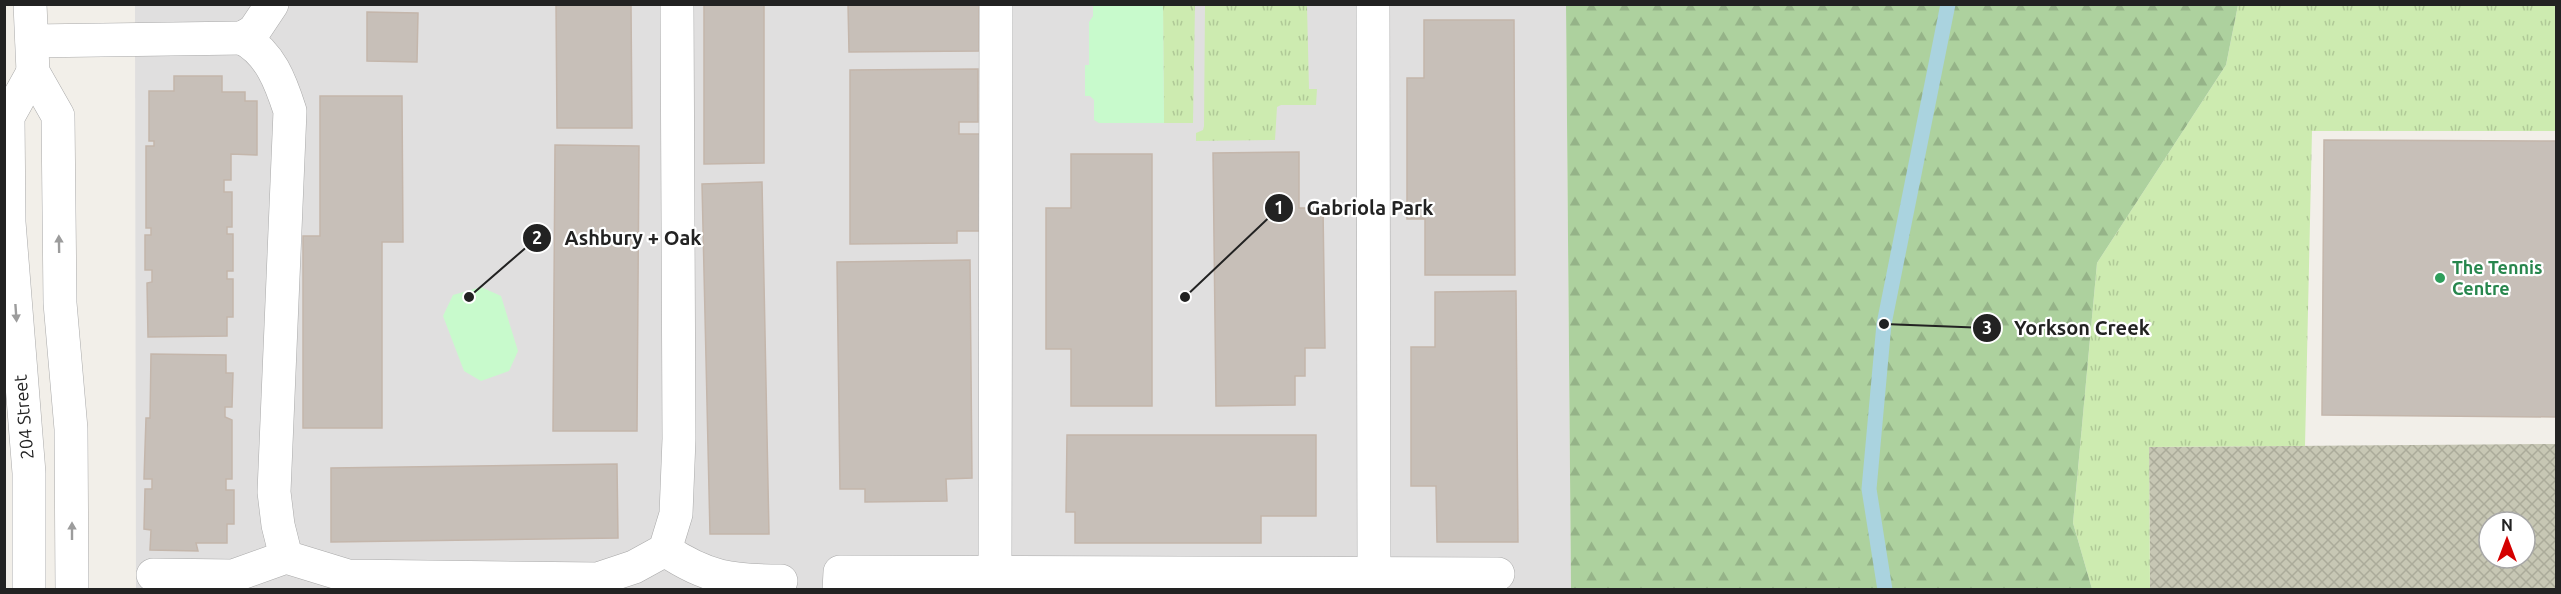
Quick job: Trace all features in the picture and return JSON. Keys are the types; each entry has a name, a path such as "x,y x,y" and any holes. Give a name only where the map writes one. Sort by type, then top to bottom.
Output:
{"street":[{"path":"30,4 23,62 58,116 60,303 71,429 72,590"},
{"path":"23,62 243,38 254,31 272,4"},
{"path":"153,575 233,576 286,557 348,576 598,579 634,567 665,550 676,514 679,440 677,4"},
{"path":"995,572 996,4"},
{"path":"1373,4 1374,574"},
{"path":"243,38 256,45 267,59 282,87 290,111 274,492 278,525 286,557"},
{"name":"204 Street","path":"23,62 8,117 9,222 29,473 29,590"},
{"path":"665,550 692,567 721,578 781,581"},
{"path":"839,590 840,572 1498,574"}],"shaded area":[{"path":"135,5 1566,5 1571,589 136,589"},
{"path":"2556,444 2556,589 2150,589 2149,447"}],"green space":[{"path":"1093,5 1163,5 1164,123 1099,123 1094,120 1094,100 1090,96 1085,96 1085,65 1089,65 1089,22 1093,16"},
{"path":"1163,5 1195,5 1193,123 1164,123"},
{"path":"1205,5 1307,6 1309,89 1317,89 1316,105 1277,107 1275,140 1196,141 1196,133 1203,130 1204,126"},
{"path":"1566,5 2238,5 2226,65 2097,263 2073,523 2092,589 1571,589"},
{"path":"2238,5 2556,5 2556,131 2312,131 2305,446 2149,447 2150,589 2092,589 2073,523 2097,263 2226,65"},
{"path":"481,287 501,296 518,351 509,371 481,381 464,371 443,316 453,295"}],"building":[{"path":"556,4 631,4 632,128 557,128"},
{"path":"704,4 764,4 764,163 704,164"},
{"path":"848,4 979,4 979,51 849,52"},
{"path":"367,12 418,13 417,62 367,61"},
{"path":"1424,20 1514,20 1515,275 1425,275 1425,219 1407,219 1407,78 1424,78"},
{"path":"978,69 978,122 959,122 959,134 980,134 981,231 957,231 957,243 850,244 850,70"},
{"path":"174,76 222,76 222,92 245,92 245,101 257,101 257,155 231,154 231,180 224,180 224,192 232,192 232,227 227,227 227,234 233,234 233,271 227,271 227,279 233,279 233,317 227,317 227,336 148,337 147,283 152,282 152,270 145,270 145,235 151,235 151,228 146,228 146,146 154,146 154,141 149,141 149,91 174,91"},
{"path":"320,96 402,96 403,242 382,242 382,428 303,428 303,236 320,236"},
{"name":"The Tennis Centre","path":"2324,140 2556,141 2556,417 2322,415"},
{"path":"555,145 639,146 637,431 553,431"},
{"path":"1299,152 1299,208 1323,208 1325,348 1305,348 1305,376 1295,376 1295,405 1216,406 1213,153"},
{"path":"1071,154 1152,154 1152,406 1071,406 1071,349 1046,349 1046,208 1071,208"},
{"path":"762,182 769,534 710,534 702,184"},
{"path":"970,260 972,478 946,479 947,501 865,502 865,489 840,489 837,262"},
{"path":"1516,291 1518,542 1437,542 1436,486 1411,486 1411,347 1435,347 1435,292"},
{"path":"151,354 226,355 226,373 233,373 232,407 225,407 225,417 232,420 232,479 226,479 226,490 234,490 234,524 227,524 227,543 196,543 198,551 150,550 151,530 144,529 145,489 152,489 152,479 144,479 146,418 150,418"},
{"path":"1067,435 1316,435 1316,516 1261,516 1261,543 1075,543 1075,512 1066,512"},
{"path":"617,464 618,538 331,542 331,468"}],"waterway":[{"path":"1885,590 1869,489 1884,324 1948,4"}],"place":[{"name":"The Tennis Centre","path":"2440,278"},
{"name":"Ashbury + Oak","path":"469,297"},
{"name":"Gabriola Park","path":"1185,297"},
{"name":"Yorkson Creek","path":"1884,324"}]}
